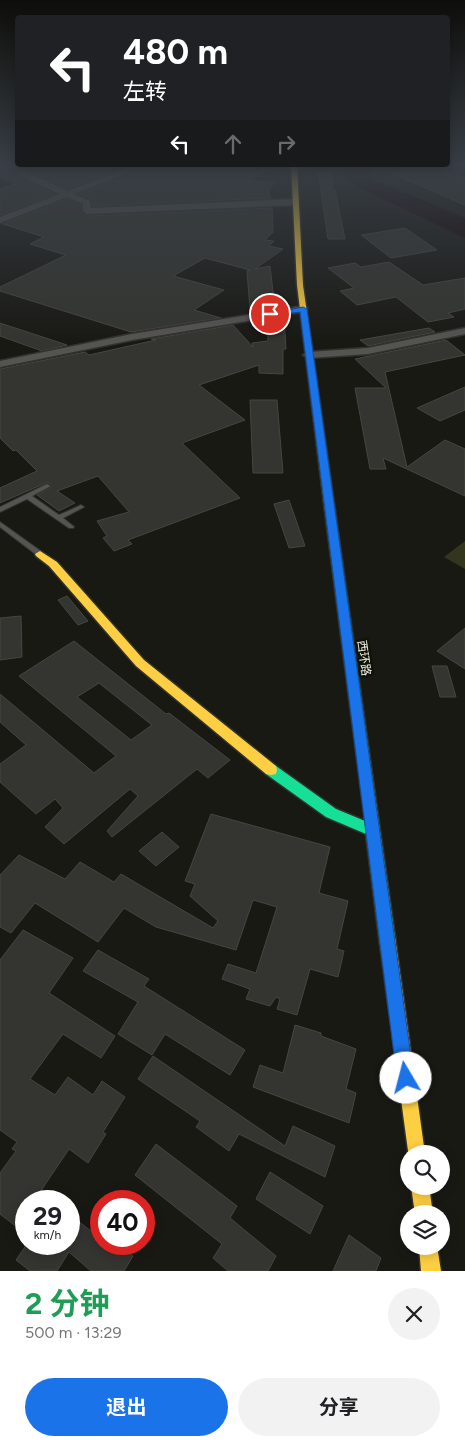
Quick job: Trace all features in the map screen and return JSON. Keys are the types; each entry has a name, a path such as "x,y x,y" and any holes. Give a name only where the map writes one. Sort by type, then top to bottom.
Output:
{"street":[{"name":"西环路","path":"294,223 309,355 415,1145"},
{"path":"0,364 132,337 303,309"},
{"path":"309,355 368,351 465,331"},
{"path":"40,554 53,564 140,663 262,764 330,813 373,831"},
{"path":"429,1255 431,1271"}],"lane":[{"path":"0,510 47,486"},
{"path":"27,496 71,527"},
{"path":"59,518 81,506"},
{"path":"0,524 40,554"}],"green space":[{"path":"465,541 465,569 444,557"}],"shaded area":[{"path":"434,223 465,223 465,238"}],"building":[{"path":"273,223 273,232 265,240 274,241 269,246 283,249 255,269 270,266 275,309 250,310 247,271 250,270 205,258 173,276 224,290 194,310 221,318 131,332 0,291 0,287 66,255 30,244 44,237 3,224"},
{"path":"326,223 342,223 345,239 328,239"},
{"path":"405,228 437,250 391,258 361,235"},
{"path":"389,262 423,285 465,278 465,309 448,313 454,317 428,322 396,297 357,305 340,291 354,288 328,268 355,263 361,267"},
{"path":"284,317 286,349 283,349 283,374 259,373 259,365 199,385 245,420 182,443 240,498 128,540 132,544 114,551 103,538 107,536 97,521 129,512 98,476 57,491 75,503 59,511 37,495 51,487 48,482 0,503 0,488 37,471 16,450 13,451 0,438 0,369 85,352 89,355 156,340 151,339 233,325 253,347 252,343 268,341 267,320"},
{"path":"0,323 67,345 42,351 0,336"},
{"path":"429,328 435,332 368,346 360,340"},
{"path":"446,340 465,355 385,372 407,467 445,440 465,449 465,496 383,458 386,469 370,469 355,388 386,388 355,359"},
{"path":"465,387 465,410 440,421 417,408"},
{"path":"250,400 277,400 283,473 253,473"},
{"path":"289,500 305,546 289,548 274,504"},
{"path":"67,596 88,621 78,625 58,600"},
{"path":"21,616 22,657 0,660 0,618"},
{"path":"465,628 465,669 437,651"},
{"path":"74,641 166,714 169,713 230,760 208,778 197,769 112,837 107,831 138,796 130,789 64,844 45,827 63,808 55,799 36,814 0,782 0,764 26,745 0,722 0,694 94,773 116,756 19,676","holes":["99,683 152,725 131,740 77,697"]},
{"path":"432,666 447,666 456,697 440,697"},
{"path":"211,814 330,847 319,893 348,901 337,949 344,951 338,977 310,969 297,1015 277,1009 280,999 276,997 270,1006 246,999 250,989 222,979 228,964 256,973 277,907 253,900 236,950 156,927 124,908 98,942 35,903 11,933 0,927 0,875 19,855 65,879 80,862 114,882 121,874 213,928 218,921 190,896 195,884 185,881"},
{"path":"162,832 179,847 156,866 139,851"},
{"path":"23,930 73,958 49,993 115,1036 101,1058 63,1034 30,1079 55,1095 68,1077 93,1095 102,1081 125,1097 103,1132 106,1134 88,1163 69,1149 41,1190 15,1190 15,1226 0,1214 0,1173 16,1151 12,1149 17,1142 0,1130 0,960"},
{"path":"98,950 149,979 144,986 245,1050 230,1075 165,1034 152,1055 118,1034 138,1002 83,971"},
{"path":"295,1025 321,1033 321,1036 356,1049 346,1089 356,1093 349,1123 253,1087 260,1065 283,1073"},
{"path":"153,1056 285,1146 293,1126 335,1146 325,1177 239,1134 229,1151 196,1127 200,1121 138,1079"},
{"path":"156,1144 237,1206 230,1218 276,1256 268,1271 228,1271 213,1258 222,1244 135,1175"},
{"path":"270,1172 323,1206 310,1234 256,1199"},
{"path":"80,1222 90,1230 90,1255 133,1256 124,1271 91,1271 72,1255 80,1255"},
{"path":"349,1235 381,1258 376,1271 333,1271"},
{"path":"19,1255 67,1255 57,1271 30,1271 16,1260"}],"traffic: fast":[{"path":"330,511 387,937"},
{"path":"271,770 331,813 373,831"}],"traffic: slow":[{"path":"297,223 300,285 330,511"},
{"path":"40,554 53,564 140,663 271,770"},
{"path":"387,937 415,1145"},
{"path":"421,1195 423,1205"},
{"path":"429,1255 431,1271"}],"route":[{"path":"270,314 303,309 406,1078"}]}
